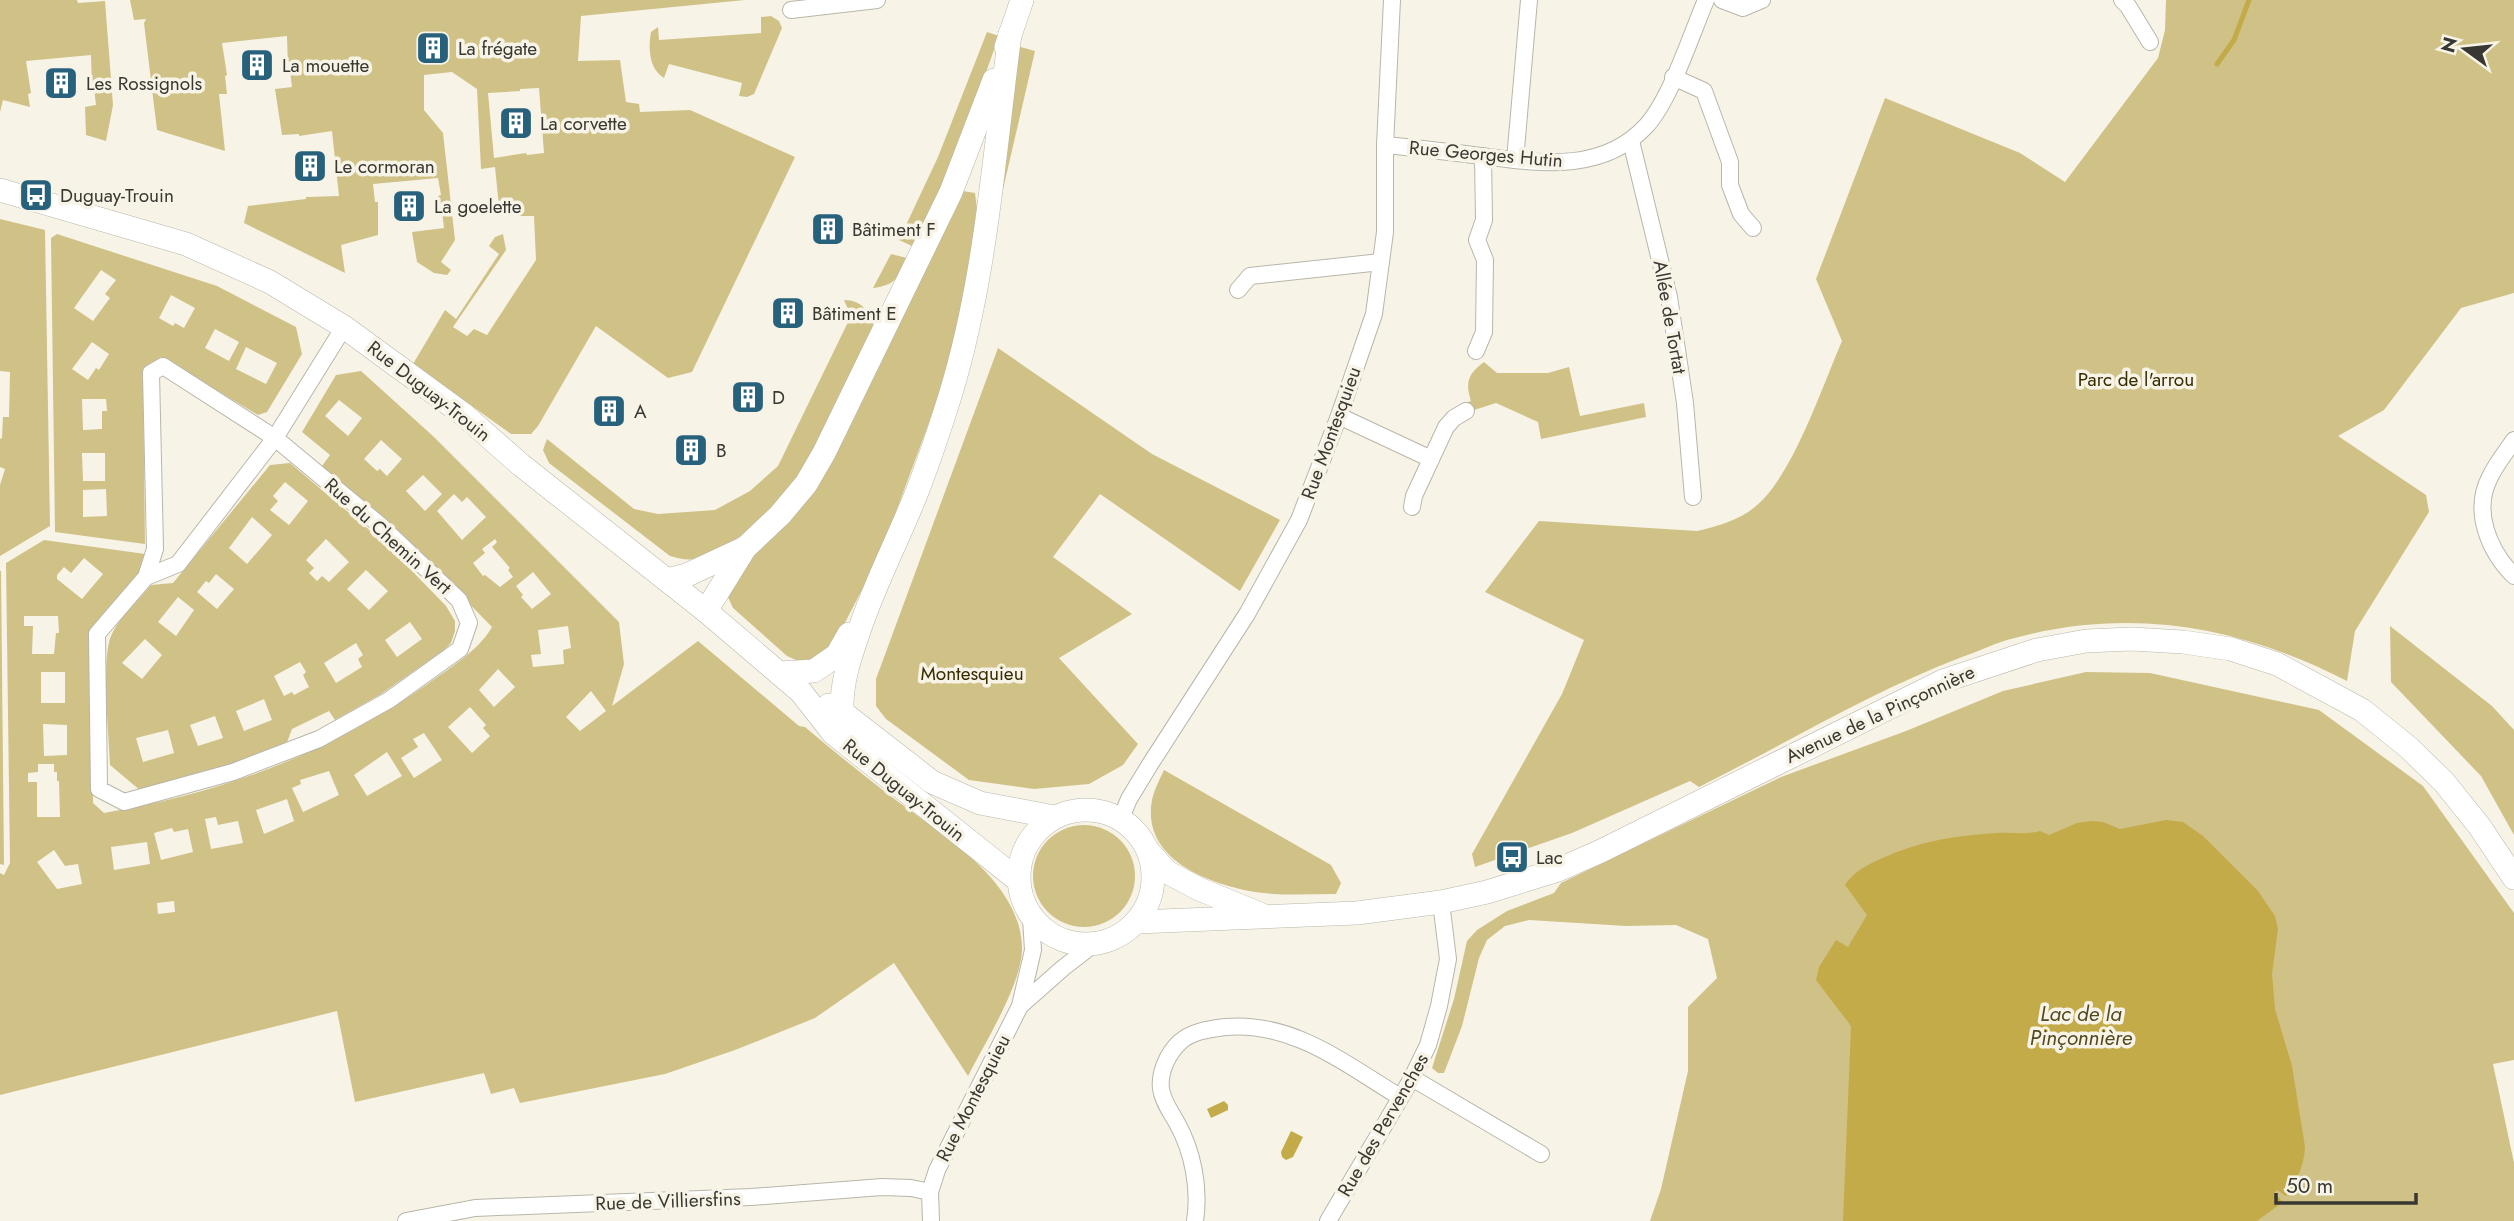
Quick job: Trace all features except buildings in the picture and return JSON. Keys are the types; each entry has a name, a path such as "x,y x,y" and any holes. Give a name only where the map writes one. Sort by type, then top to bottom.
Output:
{"main road":[{"path":"842,712 841,695 846,669 870,599 917,491 950,396 970,316 985,233 1016,1"},
{"path":"706,611 745,548 780,515 806,485 953,187 981,118 1010,34"},
{"path":"953,187 964,176 974,174 982,181 989,197"},
{"name":"Rue Duguay-Trouin","path":"0,190 186,244 270,282 344,327 463,414 521,465 706,611 801,692 833,733 1017,880"},
{"path":"667,580 687,575 745,548"},
{"path":"779,673 814,671 837,655 870,599"},
{"name":"Avenue de la Pinçonnière","path":"1137,922 1357,913 1441,902 1488,892 1558,870 1686,810 1943,681 2037,650 2085,641 2132,639 2183,642 2231,649 2277,664 2362,710 2408,747 2444,782 2514,878"},
{"name":"Rue Duguay-Trouin","path":"801,692 842,712 932,782 980,803 1054,817"},
{"path":"1076,810 1099,810 1121,818 1138,833 1149,852 1154,877 1149,901 1137,922 1110,941 1094,944 1078,945 1047,933 1031,918 1021,899 1017,880 1022,853 1034,832 1054,817 1076,810"},
{"name":"Avenue de la Pinçonnière","path":"1149,852 1167,872 1199,889 1267,916"}],"street":[{"path":"791,10 877,0"},
{"name":"Rue Montesquieu","path":"1121,818 1149,766 1247,614 1299,520 1374,314 1385,232 1385,145 1392,0"},
{"path":"1515,160 1529,0"},
{"name":"Rue Georges Hutin","path":"1385,145 1566,163 1611,152 1631,141 1660,107 1706,0"},
{"path":"1722,0 1743,8 1762,0"},
{"path":"2122,0 2150,42"},
{"path":"1673,77 1704,91 1730,162 1730,185 1741,214 1753,228"},
{"name":"Allée de Tortat","path":"1631,141 1669,297 1685,403 1693,497"},
{"path":"1476,351 1484,332 1485,260 1477,240 1484,220 1483,156"},
{"path":"1238,290 1250,276 1381,262"},
{"name":"Rue du Chemin Vert","path":"146,577 178,565 275,438 344,327"},
{"name":"Rue du Chemin Vert","path":"163,366 275,438 381,526 459,600 469,623 460,649 389,700 319,739 233,772 124,802 99,789 97,634 146,577 155,549 151,373 163,366"},
{"path":"1412,507 1413,496 1446,427 1466,411"},
{"path":"1339,415 1431,459"},
{"path":"2514,440 2489,478 2483,496 2483,516 2487,536 2496,556 2514,576"},
{"name":"Rue des Pervenches","path":"1328,1221 1412,1078 1428,1045 1448,959 1441,902"},
{"name":"Rue Montesquieu","path":"930,1192 937,1170 1020,1006 1033,950 1031,918"},
{"name":"Rue Montesquieu","path":"1020,1006 1094,944"},
{"path":"1195,1221 1196,1179 1189,1151 1161,1088 1166,1061 1183,1039 1205,1030 1234,1027 1254,1027 1285,1033 1325,1050 1400,1097"},
{"path":"1412,1078 1541,1154"},
{"name":"Rue de Villiersfins","path":"406,1221 475,1208 751,1197 883,1187 930,1192"},
{"path":"930,1192 931,1221"}],"green space":[{"path":"0,0 77,0 78,3 105,1 113,105 106,141 86,135 85,107 96,105 92,88 91,55 26,61 31,93 28,94 30,107 3,100 0,112"},
{"path":"130,0 745,0 581,16 578,61 620,60 626,102 639,104 640,112 690,110 795,157 692,372 668,378 596,326 538,426 531,434 511,434 413,364 445,310 456,319 499,254 489,246 495,237 503,234 506,250 453,327 467,336 474,329 487,335 536,260 534,216 500,216 495,167 481,169 477,89 452,72 424,75 424,110 443,133 455,240 441,262 451,270 447,275 434,273 417,262 412,232 444,228 442,211 439,210 438,196 441,195 438,178 373,184 375,202 378,202 378,235 341,245 345,273 244,223 248,206 306,197 339,196 332,131 299,136 282,135 275,89 292,87 288,70 287,36 222,43 227,94 219,94 225,151 157,130 144,23 146,19 134,20","holes":["539,88 544,153 494,158 488,93"]},
{"name":"Parc de l'arrou","path":"2166,0 2514,0 2514,293 2461,308 2384,410 2338,436 2426,495 2429,512 2355,631 2347,681 2264,646 2223,634 2139,623 2096,624 2052,630 2001,642 1894,686 1699,787 1690,781 1572,833 1475,867 1472,854 1562,694 1584,640 1485,592 1539,521 1697,531 1721,525 1750,511 1769,492 1794,452 1842,341 1816,279 1885,98 2020,153 2065,182 2158,58 2165,30"},
{"path":"771,16 779,21 782,28 754,94 739,96 742,83 669,64 664,78 655,69 650,45 651,32 658,27 659,40 761,33 761,17"},
{"path":"987,32 999,36 953,164 912,246 899,240 938,157"},
{"path":"1017,46 1035,51 998,211"},
{"path":"963,191 975,193 978,217 962,308 940,393 880,555 836,640 815,661 800,662 787,656 733,608 727,595 728,584 763,542"},
{"path":"0,219 45,230 50,526 0,556 0,485 5,469 0,467 0,439 3,417 9,417 10,372 0,371"},
{"path":"57,234 217,286 296,327 302,354 267,412 258,415 161,357 143,368 145,544 55,532 51,238","holes":["101,270 116,280 105,294 110,298 93,321 74,308","171,295 195,308 184,328 175,323 173,326 159,318","215,329 239,342 229,361 205,348","92,342 109,354 99,370 96,368 88,380 72,369","246,347 277,363 266,384 236,369","82,399 106,399 107,411 102,411 102,429 83,430","82,453 105,453 105,481 83,481","106,489 107,516 83,517 83,490"]},
{"path":"891,254 907,258 901,271 887,285 873,288"},
{"path":"844,300 864,307 874,327 832,419 798,478 777,504 754,527 726,545 699,558 670,556 549,463 543,450 547,439 634,509 658,514 715,510 750,491 778,466 851,316"},
{"name":"Montesquieu","path":"998,348 1152,454 1280,520 1240,591 1100,494 1053,557 1132,614 1059,658 1138,744 1123,765 1089,784 1034,789 969,780 886,719 876,706 876,679"},
{"path":"1484,362 1497,373 1548,373 1569,367 1580,416 1644,403 1646,417 1541,439 1538,422 1496,403 1468,412 1465,403 1471,401 1469,379 1474,370"},
{"path":"361,371 434,437 619,622 624,664 612,706 698,641 799,726 805,727 949,839 991,878 1008,900 1018,924 1022,950 1016,980 1009,997 968,1076 894,963 815,1018 735,1050 665,1074 520,1103 514,1088 491,1094 484,1073 355,1102 337,1011 0,1095 0,873 4,875 10,863 6,563 44,540 145,554 146,566 91,632 93,803 104,813 192,794 274,767 314,750 391,708 429,683 472,651 492,627 392,525 322,466 330,455 302,432 336,375","holes":["339,400 362,418 348,436 325,416","381,440 402,459 387,476 364,459","423,475 442,494 425,511 406,491","454,494 462,502 467,497 486,517 462,540 437,511","495,539 497,542 492,547 510,568 508,570 513,577 500,587 483,576 473,563 485,553 482,549","84,558 103,574 82,599 57,579 64,567 71,573","533,572 551,594 532,609 521,597 523,595 516,586","24,616 58,616 59,633 56,633 54,654 32,654 33,626 24,626","568,626 571,648 563,650 564,664 533,667 531,655 541,654 538,630","498,669 515,687 494,707 479,690","41,672 65,672 65,703 41,703","591,691 606,711 580,731 566,717","470,707 486,725 483,728 490,736 472,753 448,727","43,724 67,725 67,755 44,756","424,733 442,760 414,778 401,758 418,747 413,739","387,752 402,776 367,796 354,775","38,764 54,764 54,772 57,772 59,781 60,817 37,817 37,782 28,782 28,773 38,772","329,771 339,795 303,812 292,788 301,784 300,780","287,799 294,821 264,834 256,810","216,817 218,825 238,821 243,843 211,849 205,819","172,828 174,832 188,829 193,852 161,860 154,833","147,842 150,864 114,870 111,847","54,850 65,866 78,864 82,884 57,889 37,862","174,901 175,912 158,914 157,903"]},
{"path":"290,463 386,544 446,606 455,621 451,643 381,694 335,720 329,711 292,729 286,745 235,765 141,791 110,765 106,662 111,636 124,616 151,585 173,583 270,465","holes":["285,482 308,501 289,525 270,510 278,501 273,496","252,517 272,535 247,564 229,548","326,539 349,562 329,582 322,576 317,581 309,573 314,568 306,560","366,570 388,591 369,610 347,589","216,574 234,589 217,609 197,592","178,597 194,610 176,636 158,622","410,622 422,639 397,657 385,640","145,639 162,655 142,679 122,663","356,643 363,655 358,659 362,667 336,683 324,663","300,662 306,672 303,675 309,687 294,695 292,692 284,696 274,676","264,699 272,720 244,731 236,711","215,716 223,738 198,746 190,725","168,730 174,753 143,762 136,738"]},
{"path":"1,571 4,865 0,864"},
{"path":"2390,626 2492,706 2514,730 2514,835 2481,776 2391,682"},
{"path":"2086,672 2150,673 2319,710 2423,786 2514,913 2514,1060 2493,1064 2514,1163 2514,1221 1650,1221 1661,1189 1688,1071 1688,1007 1717,978 1708,939 1676,925 1626,926 1529,920 1505,926 1487,940 1479,958 1462,1026 1444,1073 1438,1073 1432,1068 1454,999 1467,941 1477,930 1507,911 1554,893 1561,883 1781,777 1906,731 2003,691"},
{"path":"1164,770 1331,865 1341,883 1336,894 1255,892 1218,883 1182,865 1167,853 1157,838 1151,821 1153,796"},
{"path":"1084,825 1104,829 1120,840 1131,856 1135,876 1131,896 1120,912 1104,923 1084,927 1064,923 1048,912 1037,896 1033,876 1037,856 1048,840 1064,829"}],"water":[{"name":"Lac de la Pinçonnière","path":"2166,820 2183,822 2203,836 2258,891 2275,916 2278,929 2272,974 2275,1009 2292,1066 2305,1147 2299,1173 2286,1196 2277,1190 2274,1193 2283,1202 2257,1221 1843,1221 1851,1026 1816,980 1819,967 1836,940 1848,947 1867,915 1845,885 1853,875 1899,851 1940,840 1982,834 2040,831 2049,835 2077,823 2091,821 2103,822 2120,829"},
{"path":"1224,1101 1228,1110 1211,1118 1207,1109"},
{"path":"1291,1131 1303,1137 1293,1157 1286,1160 1281,1152"}],"waterway":[{"path":"2217,64 2234,40 2249,0"}],"place":[{"name":"La frégate","path":"433,48"},
{"name":"La mouette","path":"257,65"},
{"name":"Les Rossignols","path":"61,83"},
{"name":"La corvette","path":"516,123"},
{"name":"Le cormoran","path":"310,166"},
{"name":"Duguay-Trouin","path":"36,195"},
{"name":"La goelette","path":"409,206"},
{"name":"Bâtiment F","path":"828,229"},
{"name":"Bâtiment E","path":"788,313"},
{"name":"D","path":"748,397"},
{"name":"A","path":"609,411"},
{"name":"B","path":"691,450"},
{"name":"Lac","path":"1512,857"}]}
